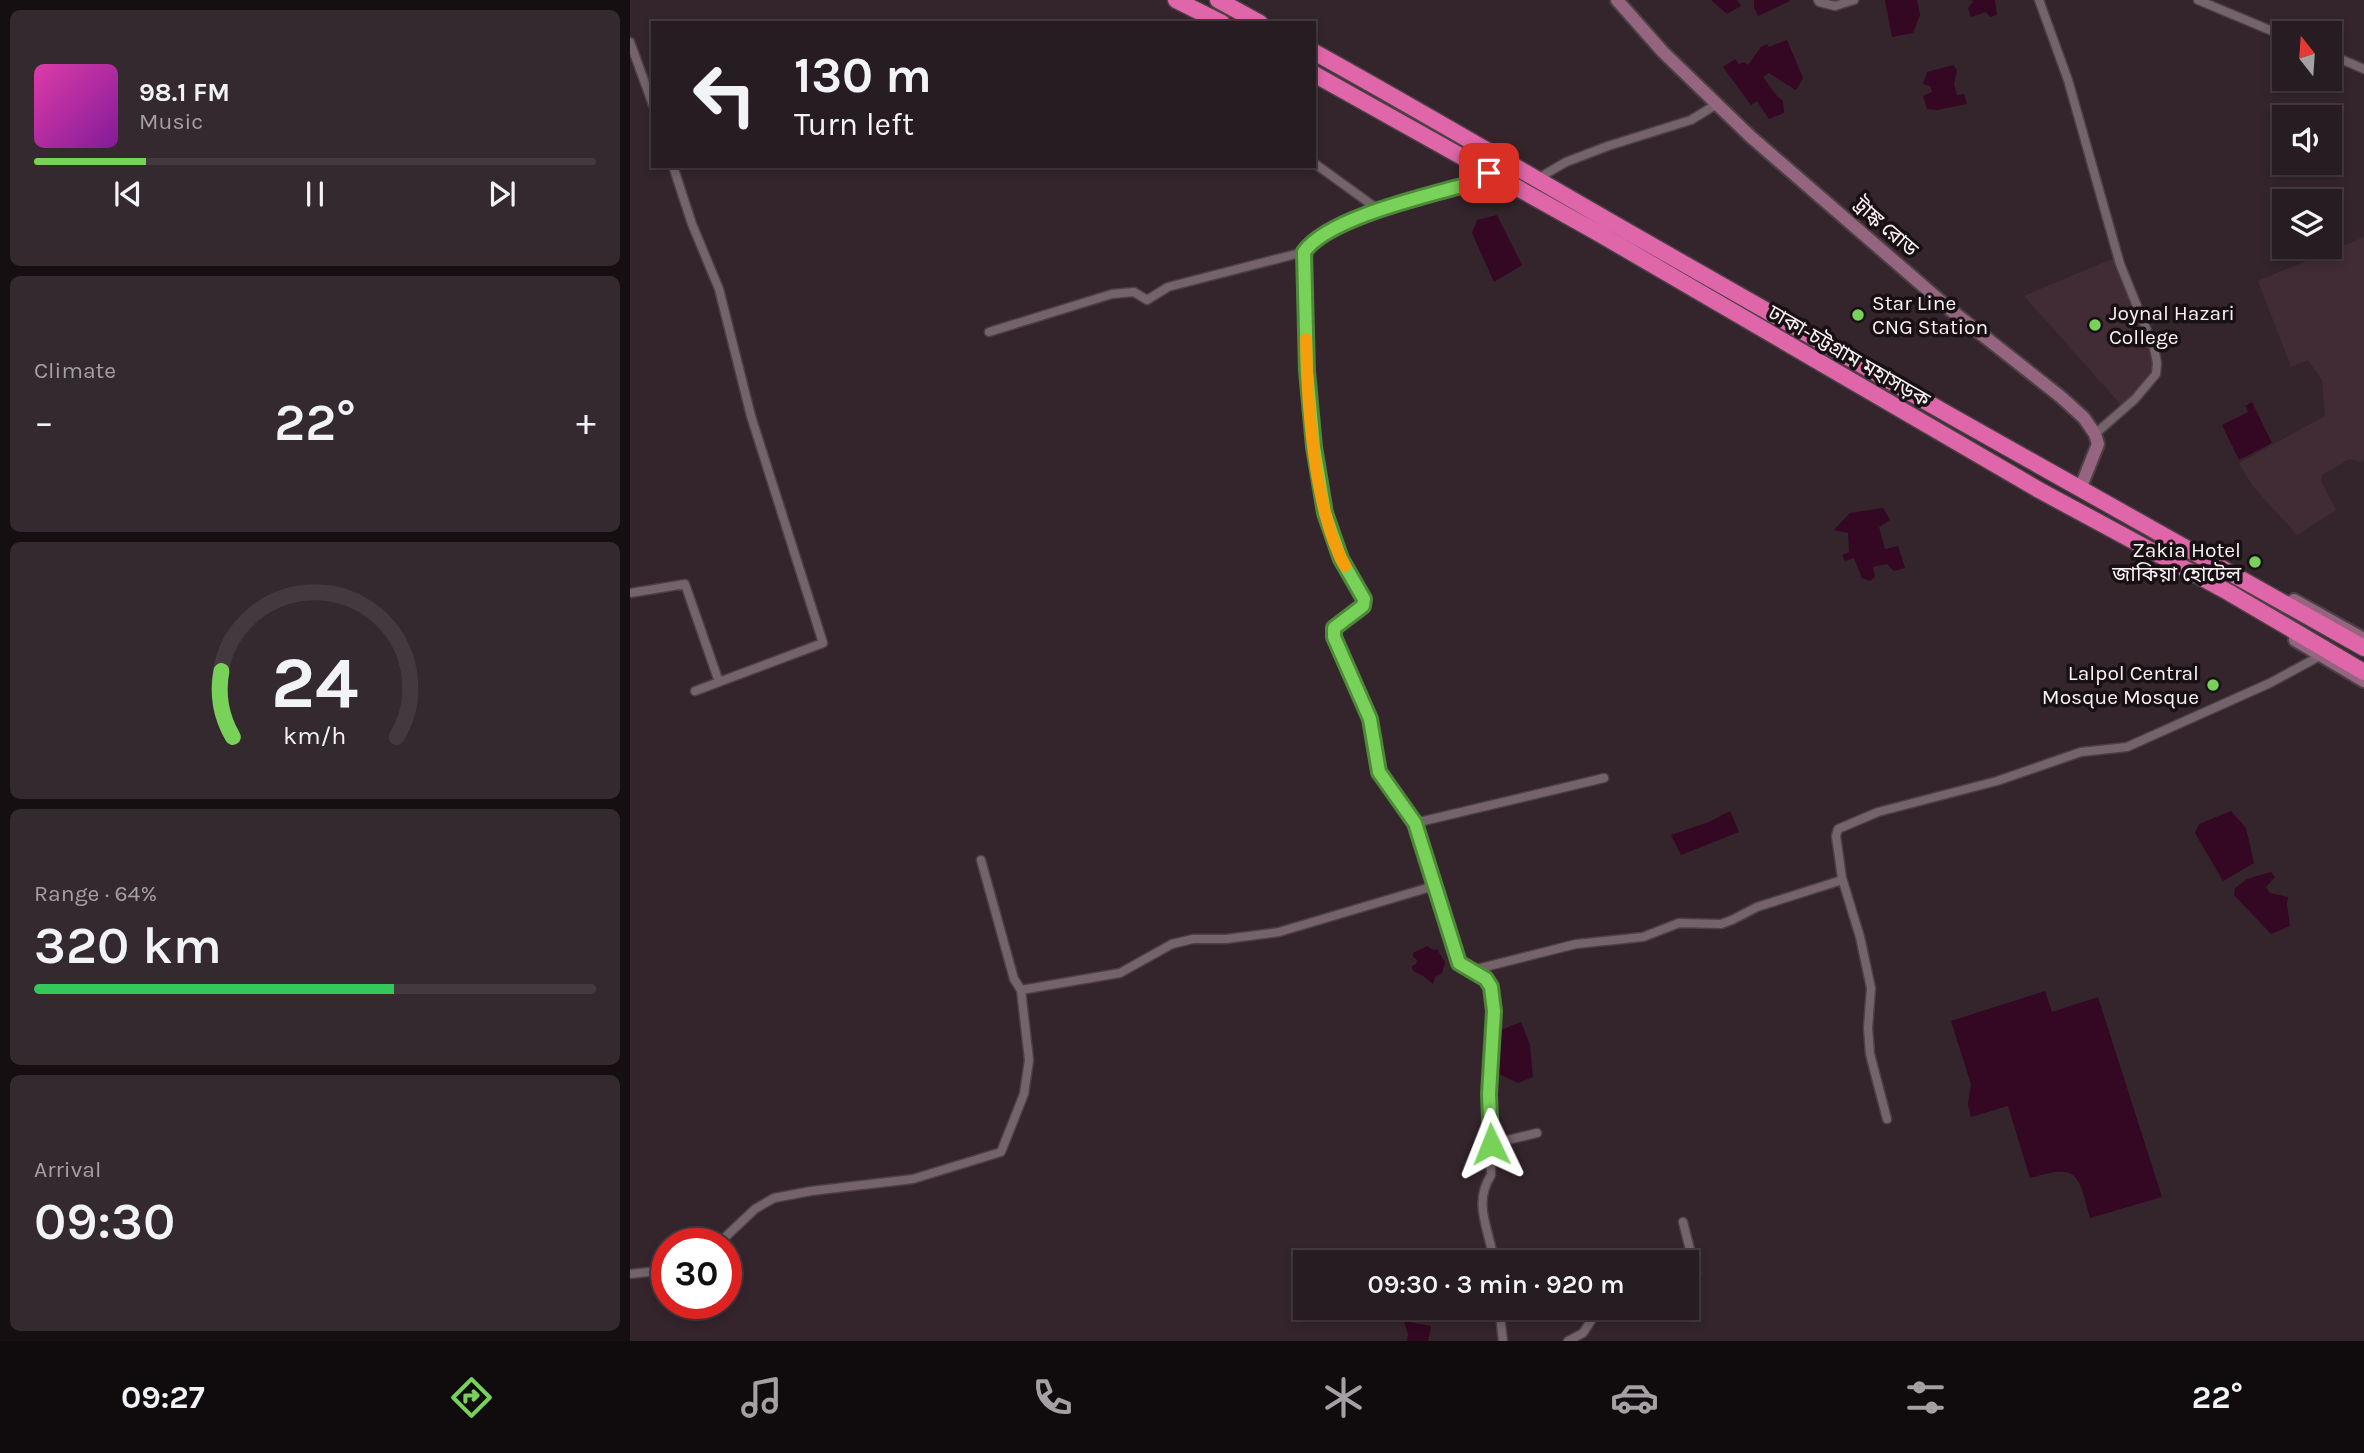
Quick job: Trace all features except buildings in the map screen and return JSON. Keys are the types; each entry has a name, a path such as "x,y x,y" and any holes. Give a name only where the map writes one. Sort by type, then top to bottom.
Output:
{"highway":[{"path":"1176,0 1218,21"},
{"path":"1218,0 1256,21"},
{"name":"ঢাকা-চট্টগ্রাম মহাসড়ক","path":"1316,53 2127,516 2364,648"},
{"name":"ঢাকা-চট্টগ্রাম মহাসড়ক","path":"1316,75 1598,233 2116,534 2244,602 2364,673"},
{"path":"1942,433 1949,432 1954,427 1955,420 1951,415"},
{"path":"1969,449 1965,444 1967,435 1972,431 1982,432"},
{"path":"2116,534 2127,516"}],"main road":[{"name":"ট্রাঙ্ক রোড","path":"1617,0 1663,52 1751,137 1952,311 2061,397 2084,418 2095,434"},
{"path":"2080,489 2098,444 2095,434"},
{"path":"2257,589 2277,592 2364,639"},
{"path":"2244,602 2259,617 2364,681"}],"street":[{"path":"1818,0 1835,6 1854,0"},
{"path":"2039,0 2068,80 2120,264 2154,348 2157,363 2156,374 2136,399 2095,434"},
{"path":"2197,0 2272,31"},
{"path":"630,43 651,99"},
{"path":"2342,60 2364,69"},
{"path":"1536,179 1566,162 1608,146 1691,120 1717,104"},
{"path":"1316,164 1379,210"},
{"path":"674,168 692,224 719,289 751,415 823,643 695,691"},
{"path":"1489,173 1479,181 1398,202 1379,210 1330,231 1310,244 1304,252 1307,371 1314,447 1325,513 1341,559 1364,599 1363,606 1334,628 1334,637 1370,719 1379,772 1415,823 1459,963 1486,979 1491,987 1494,1011 1489,1094 1491,1175 1484,1186 1481,1200 1491,1250"},
{"path":"989,332 1112,294 1134,292 1147,300 1168,287 1304,252"},
{"path":"630,593 685,584 719,682"},
{"path":"1887,1119 1870,1054 1868,1028 1872,1003 1871,988 1860,937 1842,878 1836,836 1838,829 1878,812 1997,781 2090,749 2127,747 2270,683 2320,656"},
{"path":"1415,823 1604,778"},
{"path":"735,1228 755,1209 774,1198 913,1179 1002,1152 1024,1094 1029,1060 1021,990 1014,979 981,860"},
{"path":"1469,971 1576,944 1643,937 1679,923 1721,924 1757,907 1842,878"},
{"path":"1021,990 1120,974 1172,944 1193,939 1226,939 1279,932 1434,886"},
{"path":"1491,1144 1537,1133"},
{"path":"1683,1222 1690,1250"},
{"path":"630,1274 651,1272"},
{"path":"1501,1320 1503,1341"},
{"path":"1568,1341 1583,1333 1592,1320"}],"shaded area":[{"path":"1711,0 1737,0 1741,6 1727,14"},
{"path":"1754,0 1789,0 1790,1 1758,16"},
{"path":"1885,0 1917,0 1920,15 1913,33 1892,37"},
{"path":"1969,0 1995,0 1997,15 1990,17 1986,12 1971,17 1968,8 1974,1"},
{"path":"1787,40 1803,78 1796,90 1769,73 1763,77 1783,101 1784,113 1769,119 1757,101 1751,105 1723,67 1735,59 1739,64 1744,62 1748,65 1761,47"},
{"path":"1953,65 1957,70 1954,84 1957,95 1964,94 1967,104 1937,110 1927,109 1923,96 1932,92 1930,86 1923,84 1927,72"},
{"path":"1497,215 1522,265 1494,282 1472,233 1477,220"},
{"path":"2364,237 2364,460 2361,462 2350,459 2323,474 2321,481 2336,510 2297,535 2252,485 2239,463 2325,416 2322,380 2308,360 2291,367 2258,281 2311,259 2342,259 2342,246"},
{"name":"Joynal Hazari College","path":"2114,258 2152,353 2153,372 2123,407 2024,296"},
{"path":"2252,402 2272,443 2239,460 2222,425 2248,412 2245,406"},
{"path":"1883,508 1890,520 1879,527 1885,549 1898,546 1905,568 1894,571 1887,564 1873,567 1875,577 1870,581 1862,578 1854,558 1845,561 1842,555 1849,552 1848,533 1834,530 1850,513"},
{"path":"1730,811 1739,832 1681,855 1671,835 1709,822"},
{"path":"2231,811 2246,828 2254,863 2223,881 2195,833 2199,824"},
{"path":"2271,872 2275,877 2266,887 2270,893 2288,897 2290,926 2271,934 2234,895 2235,888 2247,879"},
{"path":"1427,946 1433,950 1437,949 1445,962 1442,973 1435,977 1433,984 1413,971 1412,966 1417,960 1413,953"},
{"path":"2045,991 2052,1012 2098,997 2162,1197 2090,1218 2079,1182 2074,1176 2067,1172 2058,1172 2030,1178 2008,1106 1971,1117 1968,1104 1971,1084 1951,1021"},
{"path":"1521,1022 1530,1045 1533,1077 1518,1083 1497,1073 1499,1031"},
{"path":"1404,1321 1431,1326 1428,1341 1407,1341"}],"slow traffic":[{"path":"1306,339 1314,447 1325,513 1345,566"}],"place":[{"name":"Star Line CNG Station","path":"1858,315"},
{"name":"Joynal Hazari College","path":"2095,325"},
{"name":"Zakia Hotel জাকিয়া হোটেল","path":"2255,562"},
{"name":"Lalpol Central Mosque Mosque","path":"2213,685"}],"route":[{"path":"1489,173 1479,181 1398,202 1379,210 1330,231 1310,244 1304,252 1307,371 1314,447 1325,513 1341,559 1364,599 1363,606 1334,628 1334,637 1370,719 1379,772 1415,823 1459,963 1486,979 1491,987 1494,1011 1489,1094 1491,1144"}]}
